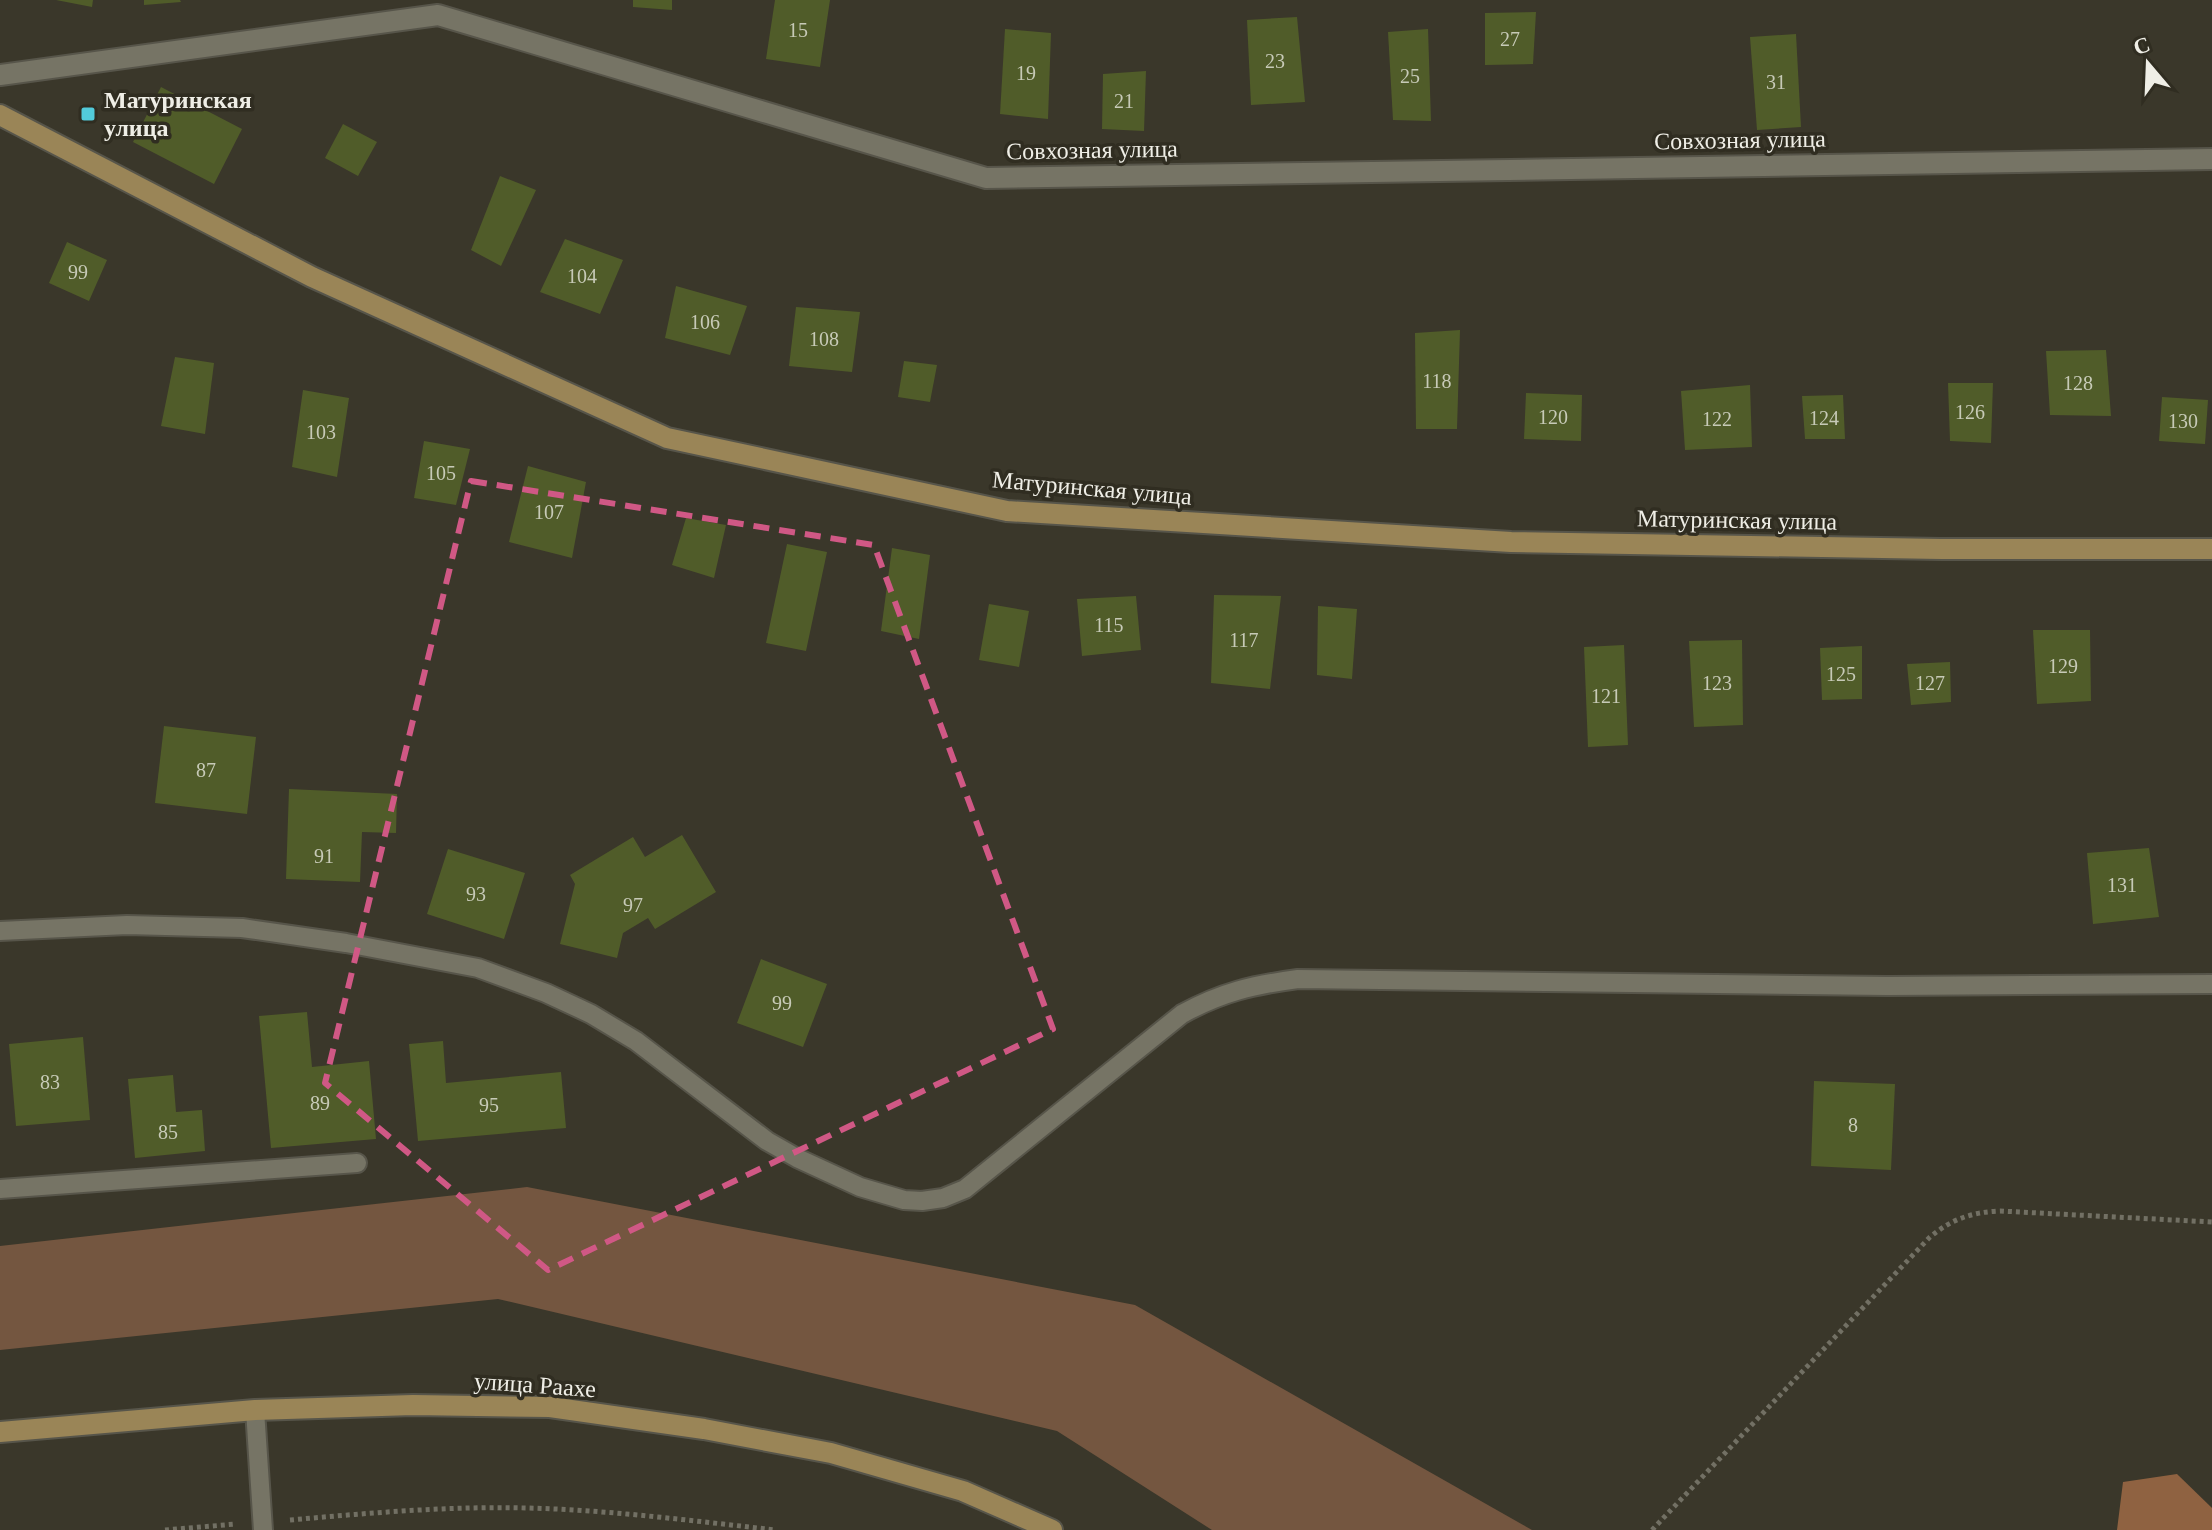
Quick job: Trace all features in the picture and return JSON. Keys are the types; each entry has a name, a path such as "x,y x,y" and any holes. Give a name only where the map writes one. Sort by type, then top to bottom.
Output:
{"street":[{"name":"Совхозная улица","path":"0,75 438,15 986,178 2212,159"},
{"name":"Матуринская улица","path":"0,115 312,277 667,438 1007,511 1511,542 1941,549 2212,549"},
{"name":"улица Раахе","path":"0,1432 255,1410 413,1405 550,1407 704,1429 831,1453 963,1491 1052,1530"}],"lane":[{"path":"0,931 127,925 242,928 346,943 478,968 546,993 591,1014 636,1041 783,1151 860,1187 904,1200 922,1201 943,1198 965,1189 1182,1014 1212,997 1250,985 1298,979 1888,986 2212,984"},
{"path":"0,1189 357,1163"},
{"path":"255,1410 263,1526"}],"path":[{"path":"1652,1530 1944,1225 1977,1212 2000,1211 2212,1222"},
{"path":"165,1530 263,1526 386,1512 527,1508 658,1517 776,1530"}],"highlighted area":[{"path":"471,481 874,545 1053,1029 548,1270 325,1083"}],"shaded area":[{"path":"527,1187 1135,1305 1532,1530 1212,1530 1057,1431 498,1299 0,1350 0,1246"},
{"path":"2177,1474 2212,1508 2212,1530 2117,1530 2123,1482"}],"building":[{"path":"56,0 93,0 92,7"},
{"path":"144,0 180,0 181,2 144,5"},
{"path":"633,0 672,0 672,10 633,7"},
{"path":"775,0 830,0 820,67 766,59"},
{"path":"1536,12 1533,64 1485,65 1485,13"},
{"path":"1297,17 1305,102 1251,105 1247,20"},
{"path":"1005,29 1051,33 1048,119 1000,114"},
{"path":"1428,29 1431,121 1393,120 1388,32"},
{"path":"1796,34 1801,127 1757,130 1750,37"},
{"path":"1146,71 1144,131 1102,129 1103,74"},
{"path":"161,87 242,129 214,184 133,142"},
{"path":"343,124 377,142 358,176 325,158"},
{"path":"500,176 536,190 501,266 471,250"},
{"path":"565,239 623,260 600,314 540,292"},
{"path":"67,242 107,260 89,301 49,283"},
{"path":"676,286 747,306 730,355 665,338"},
{"path":"796,307 860,312 852,372 789,366"},
{"path":"1460,330 1457,429 1416,429 1415,333"},
{"path":"2106,350 2111,416 2050,415 2046,351"},
{"path":"175,357 214,363 205,434 161,426"},
{"path":"904,361 937,365 930,402 898,397"},
{"path":"1948,383 1993,383 1991,443 1950,441"},
{"path":"1750,385 1752,447 1685,450 1681,391"},
{"path":"303,390 349,398 337,477 292,467"},
{"path":"1526,393 1582,395 1581,441 1524,439"},
{"path":"1843,395 1845,439 1805,439 1802,396"},
{"path":"2162,397 2208,400 2205,444 2159,441"},
{"path":"424,441 470,449 456,505 414,498"},
{"path":"528,466 586,482 572,558 509,542"},
{"path":"686,518 726,525 714,578 672,565"},
{"path":"787,544 827,552 806,651 766,643"},
{"path":"892,548 930,555 919,639 881,631"},
{"path":"1214,595 1281,596 1270,689 1211,683"},
{"path":"1136,596 1141,650 1082,656 1077,599"},
{"path":"989,604 1029,611 1019,667 979,660"},
{"path":"1318,606 1357,609 1352,679 1317,675"},
{"path":"2033,630 2090,630 2091,701 2037,704"},
{"path":"1742,640 1743,725 1694,727 1689,641"},
{"path":"1624,645 1628,745 1588,747 1584,647"},
{"path":"1862,646 1862,699 1822,700 1820,648"},
{"path":"1950,662 1951,702 1911,705 1907,664"},
{"path":"164,726 256,737 247,814 155,803"},
{"path":"289,789 397,794 396,833 362,832 360,882 286,879"},
{"path":"682,835 716,892 655,929 648,918 623,933 617,958 560,944 575,884 570,875 633,837 645,857"},
{"path":"2149,848 2159,917 2093,924 2087,853"},
{"path":"448,849 525,873 504,939 427,914"},
{"path":"761,959 827,984 803,1047 737,1023"},
{"path":"307,1012 312,1067 369,1061 376,1139 271,1148 259,1016"},
{"path":"83,1037 90,1120 16,1126 9,1044"},
{"path":"443,1041 446,1083 561,1072 566,1128 418,1141 409,1044"},
{"path":"173,1075 176,1112 202,1110 205,1151 135,1158 128,1079"},
{"path":"1814,1081 1895,1084 1891,1170 1811,1166"}],"place":[{"name":"Матуринская улица","path":"88,114"}]}
